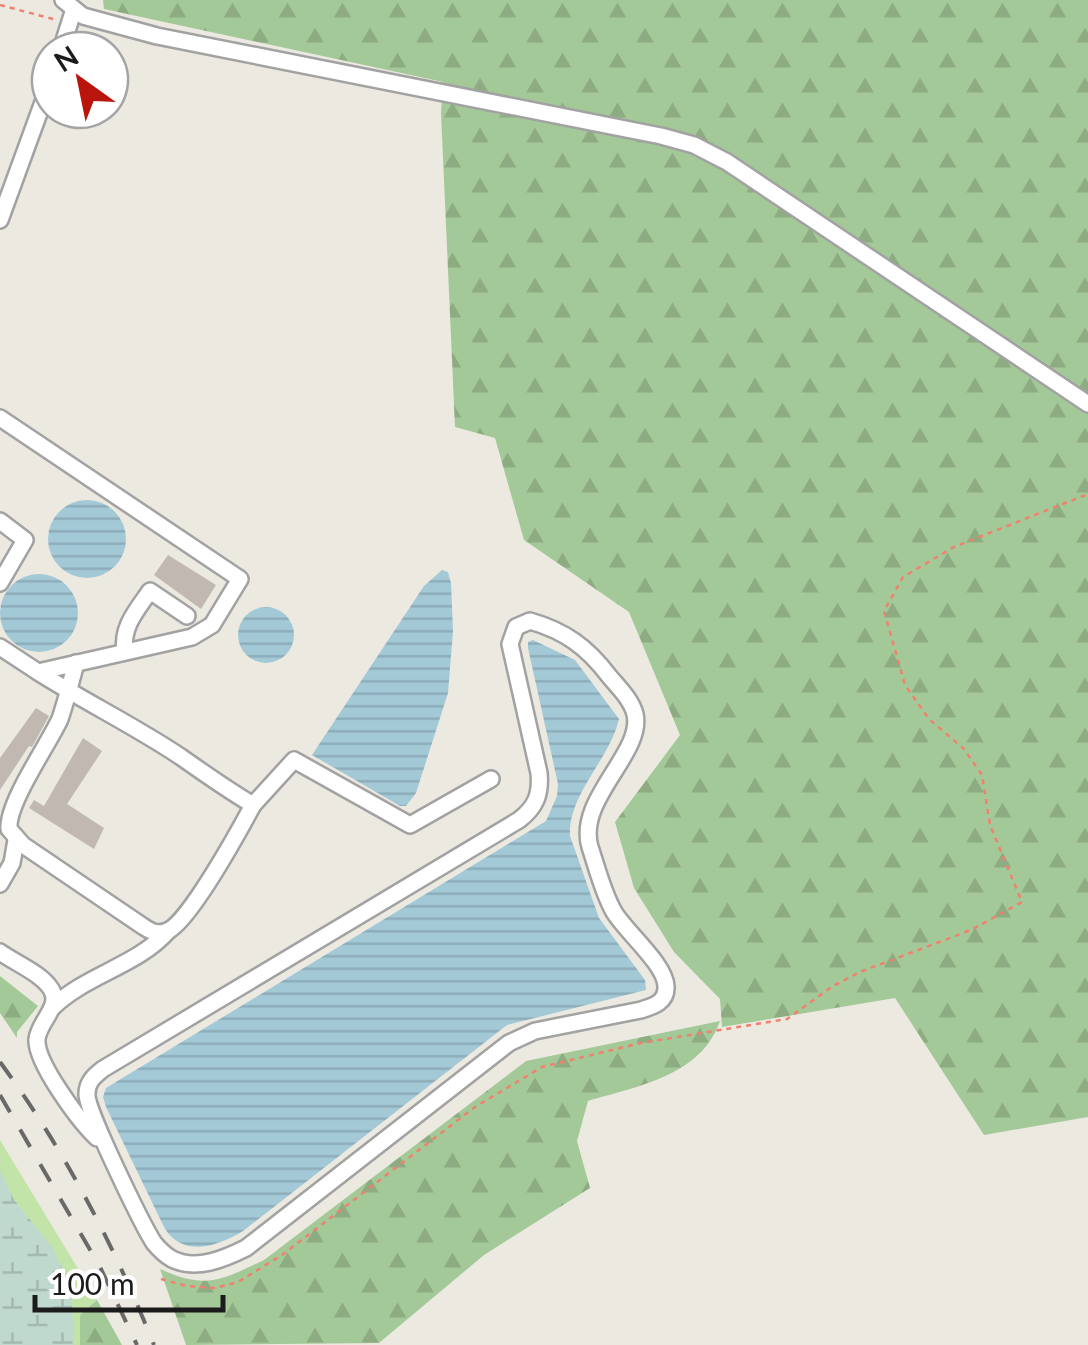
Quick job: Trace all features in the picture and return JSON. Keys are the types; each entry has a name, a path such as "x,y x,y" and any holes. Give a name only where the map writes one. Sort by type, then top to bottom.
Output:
{"street":[{"path":"68,12 164,37 694,145 727,162 1088,404"},
{"path":"0,220 33,130"},
{"path":"0,418 240,580 218,617 192,637 38,672"},
{"path":"0,522 25,540 0,583"},
{"path":"125,651 124,631 150,591 187,616"},
{"path":"0,952 48,984 54,996 38,1034 40,1055 82,1121 105,1143 154,1242 162,1252 186,1263 216,1261 260,1239 522,1036 660,1003 666,988 664,979 612,908 589,843 590,819 635,722 627,698 589,650 530,621 522,622 511,635 512,653 540,791 526,814 103,1069 91,1080 86,1094 105,1143"},
{"path":"0,648 253,805"},
{"path":"76,663 60,719 9,816 9,829 16,840 144,927 159,933 168,931"},
{"path":"52,1008 80,984 148,948 176,926 253,805 294,760 410,825 491,779"},
{"path":"0,884 12,862 16,840"}],"path":[{"path":"0,5 68,12"},
{"path":"161,1279 215,1288 238,1282 282,1255 475,1106 542,1067 640,1044 787,1018 860,972 971,930 1022,902 990,825 982,776 964,748 929,720 905,684 884,611 903,576 954,548 1088,494"}],"green space":[{"path":"103,0 1088,0 1088,1117 984,1135 895,998 722,1027 720,999 674,952 634,888 615,822 680,735 629,612 524,540 495,438 455,427 441,113 443,82 104,9"},
{"path":"0,976 38,1006 17,1032 17,1038 0,1013"},
{"path":"720,1021 711,1040 683,1067 647,1084 588,1101 577,1141 590,1188 484,1255 379,1343 186,1345 160,1269 190,1279 214,1280 264,1260 526,1061"},
{"path":"0,1140 97,1300 80,1315 80,1345 0,1345"},
{"path":"0,1170 13,1198 53,1249 71,1285 74,1345 0,1345"},
{"path":"97,1300 122,1345 80,1345 80,1315"}],"water":[{"path":"87,500 115,511 126,539 115,567 87,578 59,567 48,539 59,511"},
{"path":"442,570 448,572 451,583 453,631 448,693 416,793 406,806 400,806 312,755 424,586"},
{"path":"39,574 67,585 78,613 67,641 39,652 11,641 0,613 11,585"},
{"path":"266,607 286,615 294,635 286,655 266,663 246,655 238,635 246,615"},
{"path":"533,640 575,660 619,719 582,791 570,836 599,918 645,980 646,990 507,1025 243,1231 211,1245 180,1243 164,1227 106,1107 106,1088 546,821 558,784 528,648 528,642"}],"building":[{"path":"168,555 216,585 201,609 154,575"},
{"path":"36,708 49,716 0,790 0,758"},
{"path":"83,738 102,751 67,804 104,828 94,849 29,808 34,800 44,806"}],"railway":[{"path":"0,1062 86,1199 154,1345"},
{"path":"0,1095 100,1267 137,1345"}]}
